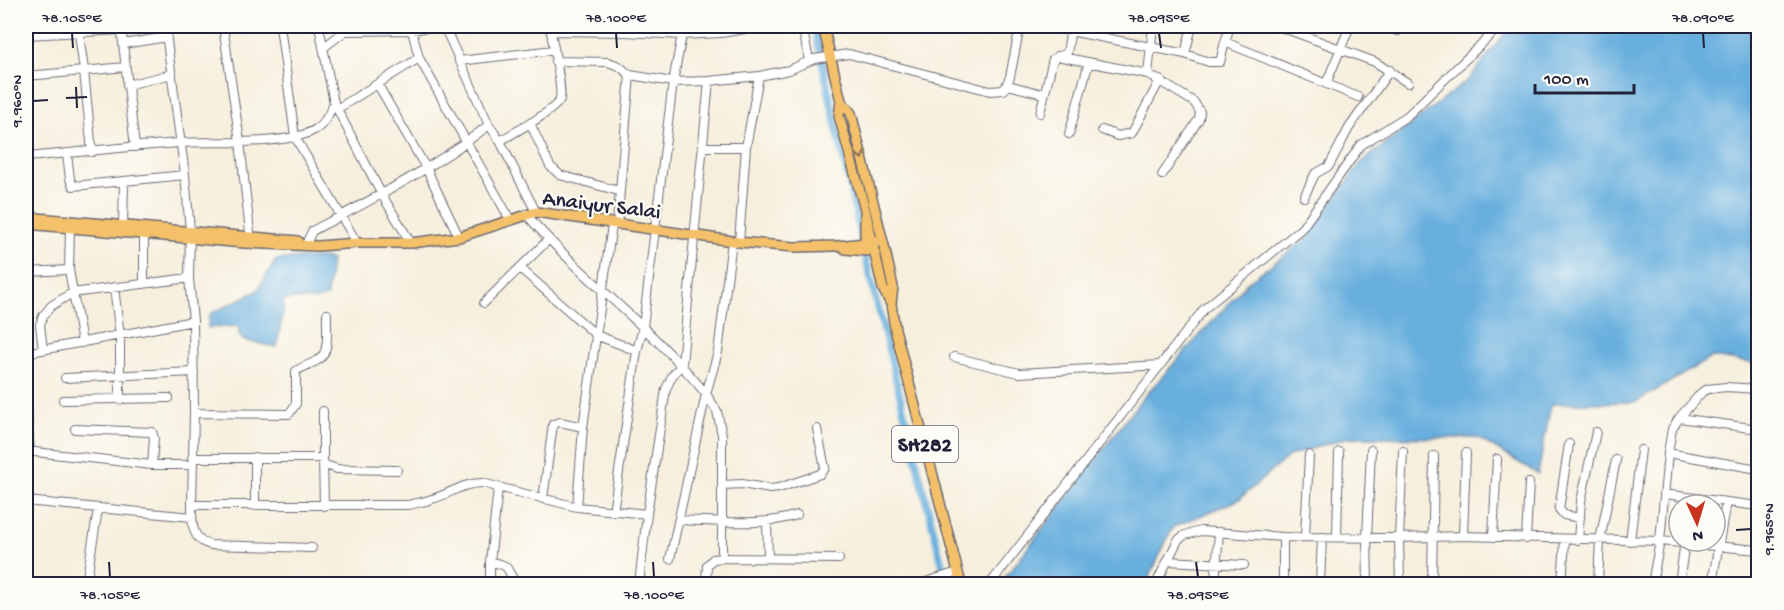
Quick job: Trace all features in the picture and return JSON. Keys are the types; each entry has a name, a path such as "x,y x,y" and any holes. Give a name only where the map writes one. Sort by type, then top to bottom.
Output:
{"main road":[{"name":"SH282","path":"823,26 827,56 841,101 850,113 882,236 892,287 891,304 895,329 961,585"},
{"name":"SH282","path":"841,101 839,116 865,210 865,247 880,273 883,289 891,304"},
{"path":"857,183 868,181"},
{"name":"Anaiyur Salai","path":"251,240 286,246 411,243 459,237 531,213 556,214 615,225 735,241 794,247 837,246 885,250"},
{"name":"Anaiyur Salai","path":"26,217 123,225 144,230"},
{"name":"Anaiyur Salai","path":"26,224 329,244"},
{"path":"865,247 882,236"}],"street":[{"path":"165,26 185,175 190,234 189,278 194,372 192,517 195,536 201,543 210,545 312,548"},
{"path":"223,26 240,142 251,240"},
{"path":"280,26 295,137 357,243"},
{"path":"319,26 335,106 382,195 411,243"},
{"path":"323,48 345,31 436,26"},
{"path":"444,26 489,125 500,141 531,213 548,240 682,364 717,411 722,435 722,558"},
{"path":"500,141 530,123 559,101 560,89 550,28 682,35 721,33 762,26"},
{"path":"802,26 812,59"},
{"path":"555,62 608,62 619,66 630,75 673,82 759,76 789,70 812,59 827,56 858,56 990,91 1004,90 1008,85 1020,26"},
{"path":"1045,26 1071,28 1218,63 1222,59 1230,26"},
{"path":"1148,74 1153,26"},
{"path":"1185,54 1192,26"},
{"path":"1278,26 1342,48 1390,70 1408,83"},
{"path":"1326,84 1350,26"},
{"path":"1383,26 1398,31"},
{"path":"990,585 1204,309 1302,228 1361,145 1407,116 1500,26"},
{"path":"26,35 78,29 121,28 135,147"},
{"path":"411,28 419,58 511,220"},
{"path":"1040,113 1053,59 1067,53 1071,28"},
{"path":"78,29 93,152"},
{"path":"613,512 637,351 643,327 673,82 682,35"},
{"path":"123,44 167,37"},
{"path":"1225,42 1358,97"},
{"path":"459,61 554,50"},
{"path":"1057,56 1148,74 1194,102 1200,112 1198,119 1162,175"},
{"path":"26,158 181,143 240,142 295,137 315,130 335,106 378,85 419,58"},
{"path":"1069,134 1089,62"},
{"path":"26,76 125,67"},
{"path":"1304,197 1315,174 1329,166 1348,128 1390,70"},
{"path":"127,85 172,74"},
{"path":"577,507 583,428 615,225 630,75"},
{"path":"670,559 706,394 718,351 735,241 746,147 759,76"},
{"path":"1102,130 1118,136 1132,134 1160,80"},
{"path":"639,585 666,389 672,376 682,364 709,81"},
{"path":"378,85 426,168 459,237"},
{"path":"1008,85 1043,94"},
{"path":"530,123 550,166 560,175 619,191"},
{"path":"307,242 312,231 382,195 467,142 489,125"},
{"path":"704,147 746,147"},
{"path":"67,154 73,186 185,175"},
{"path":"123,225 124,181"},
{"path":"70,228 69,270 82,343"},
{"path":"144,230 144,284"},
{"path":"484,303 548,240"},
{"path":"520,268 596,335 637,351"},
{"path":"26,272 69,270"},
{"path":"43,350 40,325 43,316 51,306 72,293 189,278"},
{"path":"114,287 120,336 120,400"},
{"path":"194,413 289,414 296,404 296,371 302,366 321,359 325,353 327,314"},
{"path":"26,354 193,321"},
{"path":"954,357 1019,373 1161,365"},
{"path":"65,378 194,372"},
{"path":"1652,585 1660,541 1672,429 1679,418 1708,388 1758,390"},
{"path":"63,400 169,398"},
{"path":"26,402 28,451 152,465 255,457 323,461 337,469 398,470"},
{"path":"323,411 324,506"},
{"path":"1679,418 1758,429"},
{"path":"543,499 552,424 560,422 583,428"},
{"path":"75,429 152,432 154,438 152,465"},
{"path":"722,485 742,484 770,489 787,486 820,474 825,468 817,429"},
{"path":"1578,540 1584,485 1596,432"},
{"path":"1569,444 1558,509 1564,515 1580,518"},
{"path":"1368,585 1367,538 1371,450"},
{"path":"1630,541 1641,450"},
{"path":"1400,585 1403,451"},
{"path":"1337,537 1339,452"},
{"path":"1463,536 1466,453"},
{"path":"1668,453 1758,469"},
{"path":"1305,537 1309,455"},
{"path":"1432,585 1434,456"},
{"path":"255,457 255,506"},
{"path":"1493,537 1497,459"},
{"path":"1598,585 1600,540 1616,460"},
{"path":"192,505 408,505 431,500 464,484 482,483 577,507 647,514"},
{"path":"1526,539 1529,483"},
{"path":"490,585 490,562 498,488"},
{"path":"26,501 98,510 192,517"},
{"path":"1727,502 1758,506"},
{"path":"86,585 98,510"},
{"path":"679,520 767,521 784,519 797,514"},
{"path":"767,521 768,558"},
{"path":"1156,585 1178,540 1185,535 1201,531 1283,537 1463,536 1667,541"},
{"path":"1215,585 1219,532"},
{"path":"1283,537 1283,585"},
{"path":"1320,585 1322,537"},
{"path":"1562,585 1565,540"},
{"path":"1727,547 1758,549"},
{"path":"1679,585 1683,553"},
{"path":"1712,585 1719,553"},
{"path":"706,585 707,565 713,559 839,559"},
{"path":"1168,561 1244,565"},
{"path":"490,562 508,567 516,582 529,585"},
{"path":"919,585 958,572"}],"water":[{"path":"1511,26 1758,26 1758,364 1712,357 1636,402 1551,404 1538,474 1478,438 1349,437 1289,456 1238,500 1173,527 1146,584 1000,584 1142,399 1249,281 1305,240 1360,164 1469,79"},
{"path":"305,258 331,260 327,296 318,300 288,299 283,301 277,347 243,340 236,326 208,328 209,316 212,313 257,291 276,260"}],"waterway":[{"path":"814,26 866,260 947,584"}]}
